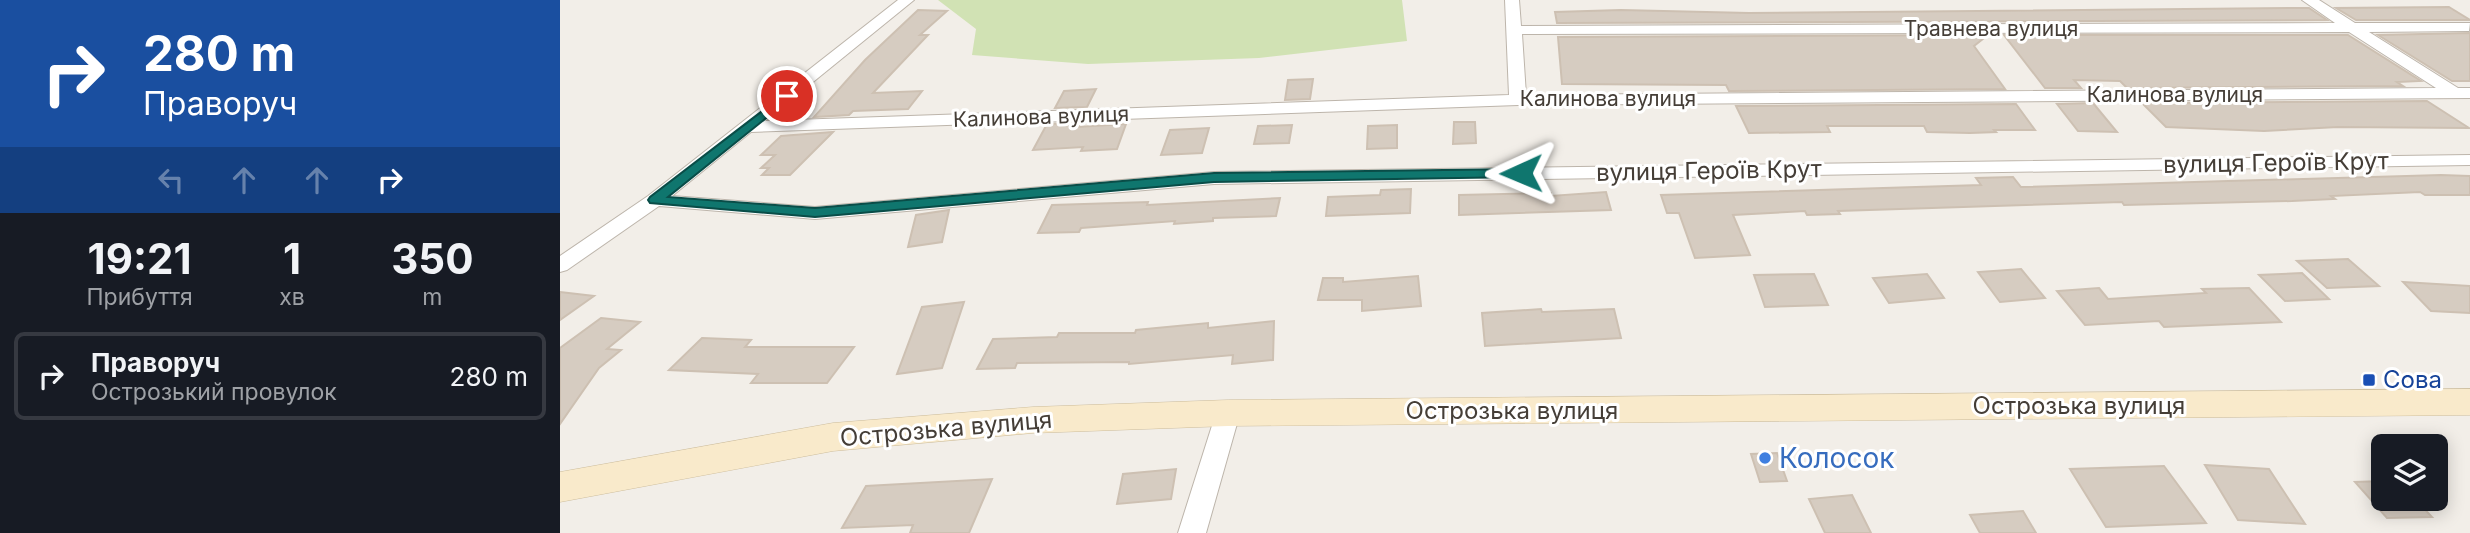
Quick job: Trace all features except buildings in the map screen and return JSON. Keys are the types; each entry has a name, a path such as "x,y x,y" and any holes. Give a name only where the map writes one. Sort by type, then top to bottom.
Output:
{"main road":[{"name":"Острозька вулиця","path":"560,487 833,437 1033,420 1228,413 2470,402"}],"street":[{"path":"560,267 655,200 908,0"},
{"path":"1512,0 1518,100"},
{"path":"2309,0 2465,96"},
{"name":"Травнева вулиця","path":"1513,30 2469,27"},
{"name":"Калинова вулиця","path":"747,127 1518,100 2465,96"},
{"name":"вулиця Героїв Крут","path":"655,200 815,213 1214,178 2470,160"},
{"path":"1192,533 1228,413"}],"green space":[{"path":"938,0 1402,0 1407,41 1259,58 1088,64 972,55 976,29"}],"place":[{"name":"Сова","path":"2369,380"},
{"name":"Колосок","path":"1765,458"}],"route":[{"path":"787,96 655,200 815,213 1214,178 1521,173"}]}
